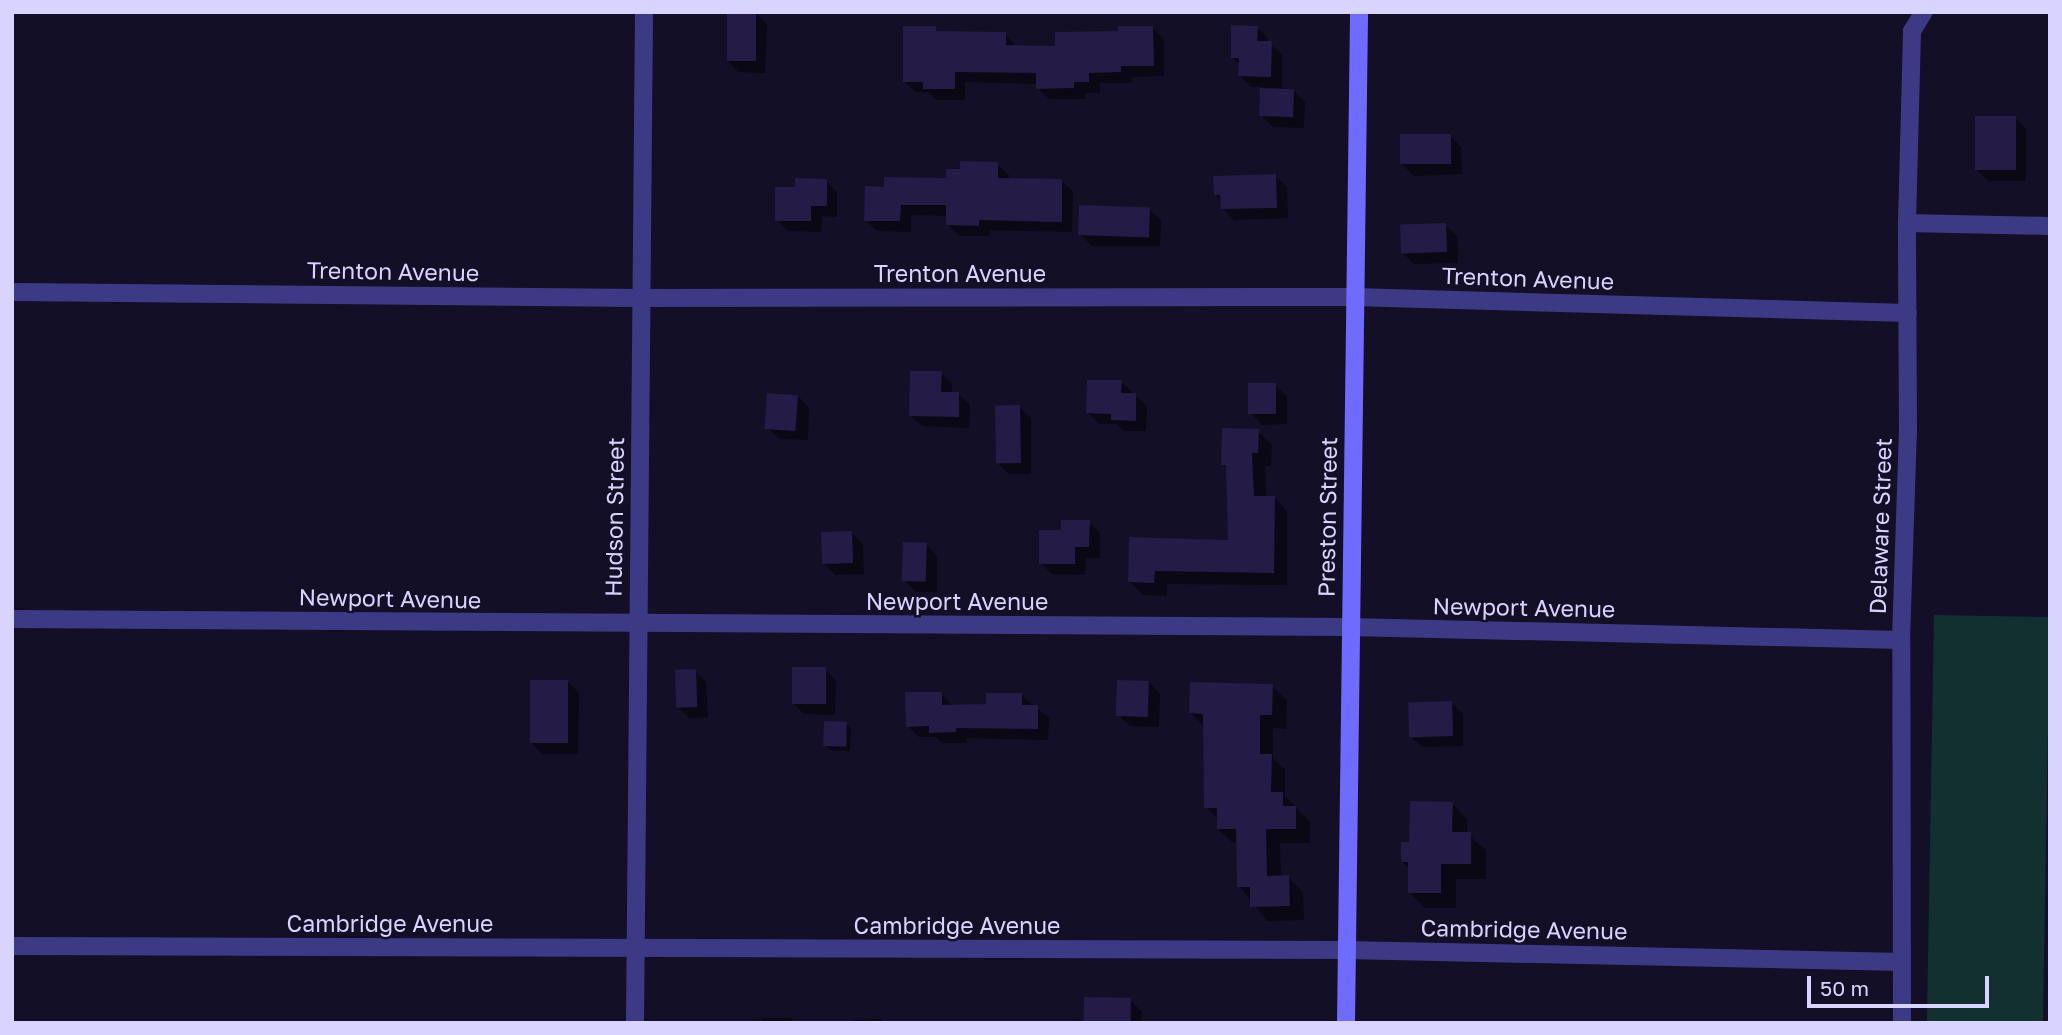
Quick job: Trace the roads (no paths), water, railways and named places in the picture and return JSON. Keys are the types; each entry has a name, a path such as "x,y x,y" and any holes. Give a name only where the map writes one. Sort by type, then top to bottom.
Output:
{"street":[{"name":"Hudson Street","path":"635,1023 644,12"},
{"name":"Preston Street","path":"1346,1023 1359,12"},
{"name":"Delaware Street","path":"1902,1023 1901,640 1908,313 1907,223 1912,31 1924,12"},
{"path":"1907,223 2050,226"},
{"name":"Trenton Avenue","path":"12,292 640,298 1354,297 1908,313"},
{"name":"Newport Avenue","path":"12,619 637,625 1350,627 1901,640"},
{"name":"Cambridge Avenue","path":"12,946 1347,950 1902,962"}]}
